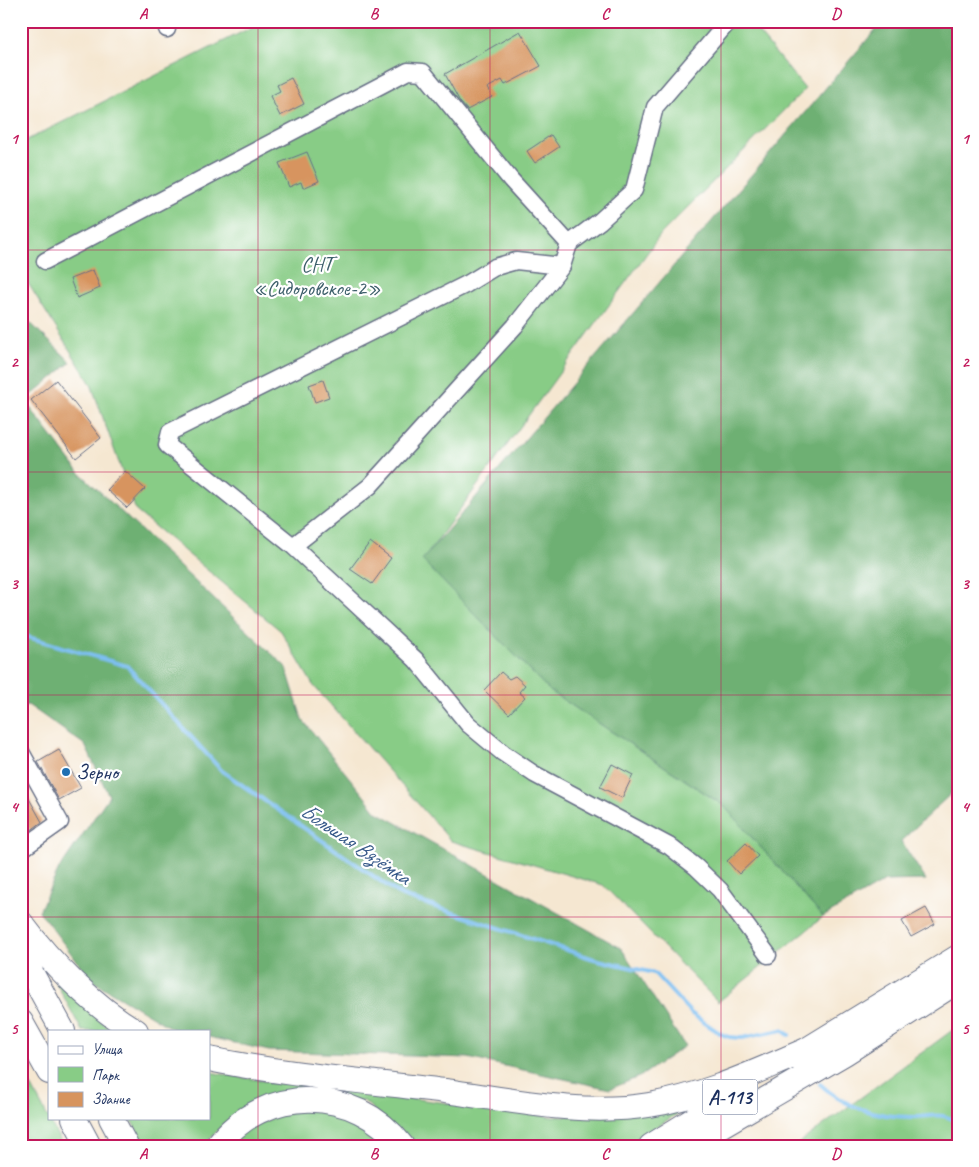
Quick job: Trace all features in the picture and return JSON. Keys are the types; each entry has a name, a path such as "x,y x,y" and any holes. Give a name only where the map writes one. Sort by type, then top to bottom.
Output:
{"highway":[{"path":"21,922 40,947 83,992 134,1030"},
{"path":"21,954 62,1030"},
{"name":"А-113","path":"651,1146 958,957"},
{"name":"А-113","path":"686,1146 791,1086 958,981"},
{"path":"21,1022 48,1070"},
{"path":"210,1059 249,1067 372,1083 553,1105 610,1109 650,1105 700,1093 722,1086 809,1049"},
{"path":"708,1146 791,1086"},
{"path":"217,1146 233,1128 254,1112 276,1104 308,1100 335,1103 356,1109 383,1125 402,1146"},
{"path":"75,1120 82,1143"},
{"path":"112,1120 126,1146"}],"street":[{"path":"293,546 370,486 515,326 562,266 568,244 600,221 634,190 656,107 729,21"},
{"path":"45,261 408,71 423,72 511,180 568,244"},
{"path":"562,266 516,260 494,268 467,284 170,432 167,445 293,546 416,660 468,724 503,753 534,774 669,846 696,867 720,890 768,955"},
{"path":"21,752 60,822 23,846"}],"green space":[{"name":"СНТ «Сидоровское-2»","path":"264,21 749,21 805,89 661,234 423,560 550,691 723,805 823,917 718,1002 603,885 451,841 313,685 281,631 136,511 91,384 21,272 21,143"},
{"path":"883,21 958,21 958,787 901,841 926,880 885,881 823,917 723,805 550,691 422,560"},
{"path":"21,314 71,362 25,401 79,472 286,667 302,719 377,812 621,948 685,1046 641,1076 610,1089 468,1058 269,1051 210,1037 210,1030 179,1030 171,1028 91,980 39,911 59,869 109,796 85,745 28,705 21,706"},
{"path":"51,973 112,1030 81,1030"},
{"path":"958,1026 958,1146 795,1146"},
{"path":"21,1067 60,1140 56,1146 21,1146"},
{"path":"210,1072 277,1083 318,1086 553,1117 687,1108 625,1146 413,1146 364,1101 224,1123 204,1146 145,1146 131,1120 210,1120"},
{"path":"298,1108 347,1112 394,1146 229,1146 247,1128"}],"building":[{"path":"520,31 541,66 505,85 502,80 487,88 492,97 467,110 460,102 445,74"},
{"path":"291,78 304,104 280,116 270,96 280,91 277,85"},
{"path":"551,135 559,147 535,163 527,151"},
{"path":"307,152 319,181 303,188 301,182 289,187 279,163"},
{"path":"93,270 100,288 77,298 70,279"},
{"path":"56,380 101,438 76,458 31,400"},
{"path":"323,380 329,397 315,402 309,385"},
{"path":"125,471 145,489 127,508 107,490"},
{"path":"370,542 391,558 372,584 350,569"},
{"path":"501,672 509,679 515,676 525,685 519,692 525,697 509,714 484,690"},
{"path":"59,750 81,788 59,800 38,762"},
{"path":"612,764 633,775 622,798 600,787"},
{"path":"21,784 42,822 30,831 21,815"},
{"path":"746,843 758,856 739,874 727,861"},
{"path":"926,908 935,924 911,937 902,921"}],"waterway":[{"name":"Большая Вязёмка","path":"21,635 127,666 222,771 402,896 594,959 654,973 692,1014 721,1034 729,1037 742,1038 782,1030 789,1035"},
{"name":"Большая Вязёмка","path":"820,1084 840,1099 863,1110 900,1117 937,1115 947,1117 958,1123"}],"place":[{"name":"Зерно","path":"66,772"}]}
